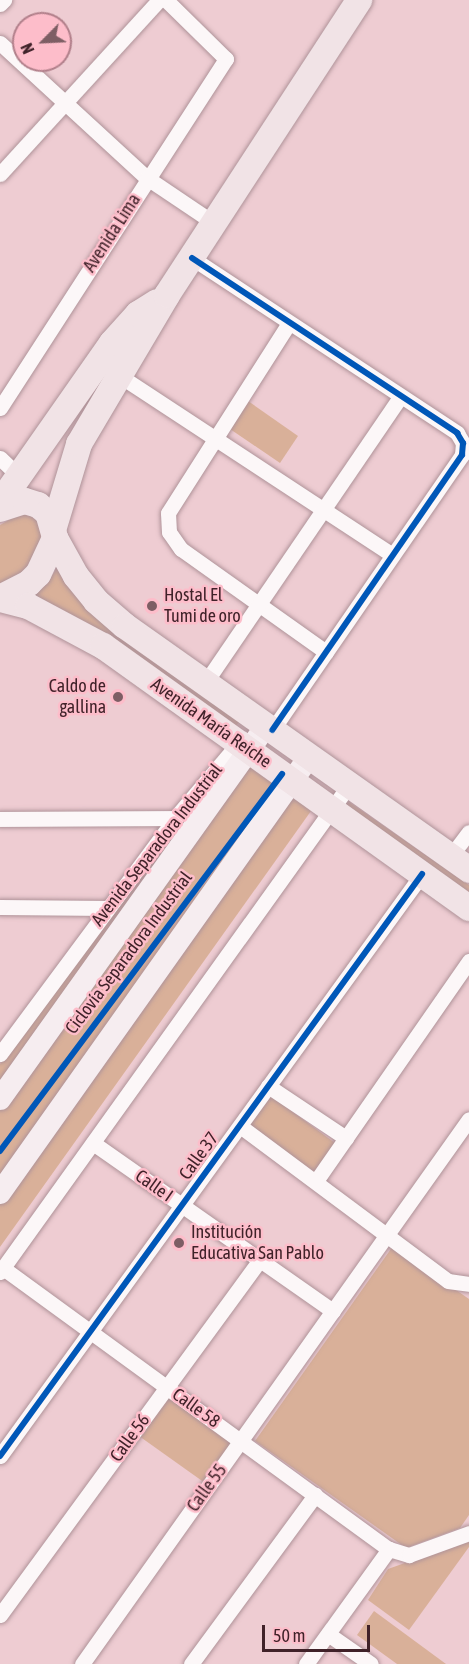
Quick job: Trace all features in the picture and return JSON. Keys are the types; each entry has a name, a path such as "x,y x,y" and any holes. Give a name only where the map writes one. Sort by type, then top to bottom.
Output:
{"main road":[{"path":"0,598 29,584 38,574 54,532 79,444 167,295 359,0"},
{"path":"0,503 112,343 138,314 167,295"},
{"name":"Avenida María Reiche","path":"0,508 25,501 38,505 76,576 96,601 205,683 460,863"},
{"name":"Avenida María Reiche","path":"0,598 28,606 103,646 469,908"},
{"name":"Avenida Separadora Industrial","path":"0,1099 243,746 269,728"},
{"path":"0,1193 309,757"}],"street":[{"path":"0,4 3,0"},
{"path":"0,174 159,0"},
{"name":"Avenida Lima","path":"0,408 226,59 166,0"},
{"path":"0,43 147,178 214,223"},
{"path":"192,258 457,433 464,443 462,455 326,652 269,728"},
{"path":"289,323 168,513 169,532 182,549 326,652"},
{"path":"120,376 393,555"},
{"path":"205,683 400,397"},
{"path":"0,458 20,477"},
{"name":"Avenida Separadora Industrial","path":"0,1054 175,818 243,746"},
{"path":"1,1270 349,785"},
{"path":"0,819 175,818"},
{"path":"460,863 469,832"},
{"name":"Calle 37","path":"0,1456 422,874"},
{"path":"0,907 108,908"},
{"path":"316,1181 469,961"},
{"path":"268,1086 346,1138"},
{"name":"Calle 55","path":"82,1664 469,1119"},
{"path":"240,1126 388,1234 448,1281 469,1284"},
{"name":"Calle I","path":"93,1143 333,1311"},
{"name":"Calle 56","path":"0,1615 260,1260"},
{"name":"Calle 58","path":"1,1270 90,1331 389,1549"},
{"path":"191,1664 315,1495"},
{"path":"306,1664 389,1549 409,1555 469,1533"},
{"path":"328,1634 371,1664"}],"shaded area":[{"path":"248,401 298,436 280,463 230,429"},
{"path":"23,512 37,514 43,540 24,573 0,588 0,525"},
{"path":"58,566 239,722 232,731 30,596 47,584"},
{"path":"250,761 283,785 0,1183 0,1110"},
{"path":"212,777 199,807 0,1086 0,1064"},
{"path":"290,794 311,811 0,1247 0,1204"},
{"path":"349,802 469,885 469,900 345,806"},
{"path":"270,1095 335,1143 314,1173 248,1126"},
{"path":"393,1246 469,1299 469,1515 460,1528 406,1548 255,1441"},
{"path":"168,1395 234,1442 205,1483 139,1436"},
{"path":"469,1540 469,1547 409,1630 368,1600 388,1569"},
{"path":"374,1611 446,1664 397,1664 357,1635"}],"cycle path":[{"path":"192,258 457,433 463,443 462,455 272,730"},
{"name":"Ciclovía Separadora Industrial","path":"0,1151 282,774"},
{"path":"0,1456 422,874"}],"place":[{"name":"Hostal El Tumi de oro","path":"152,606"},
{"name":"Caldo de gallina","path":"118,697"},
{"name":"Institución Educativa San Pablo","path":"179,1243"}]}
